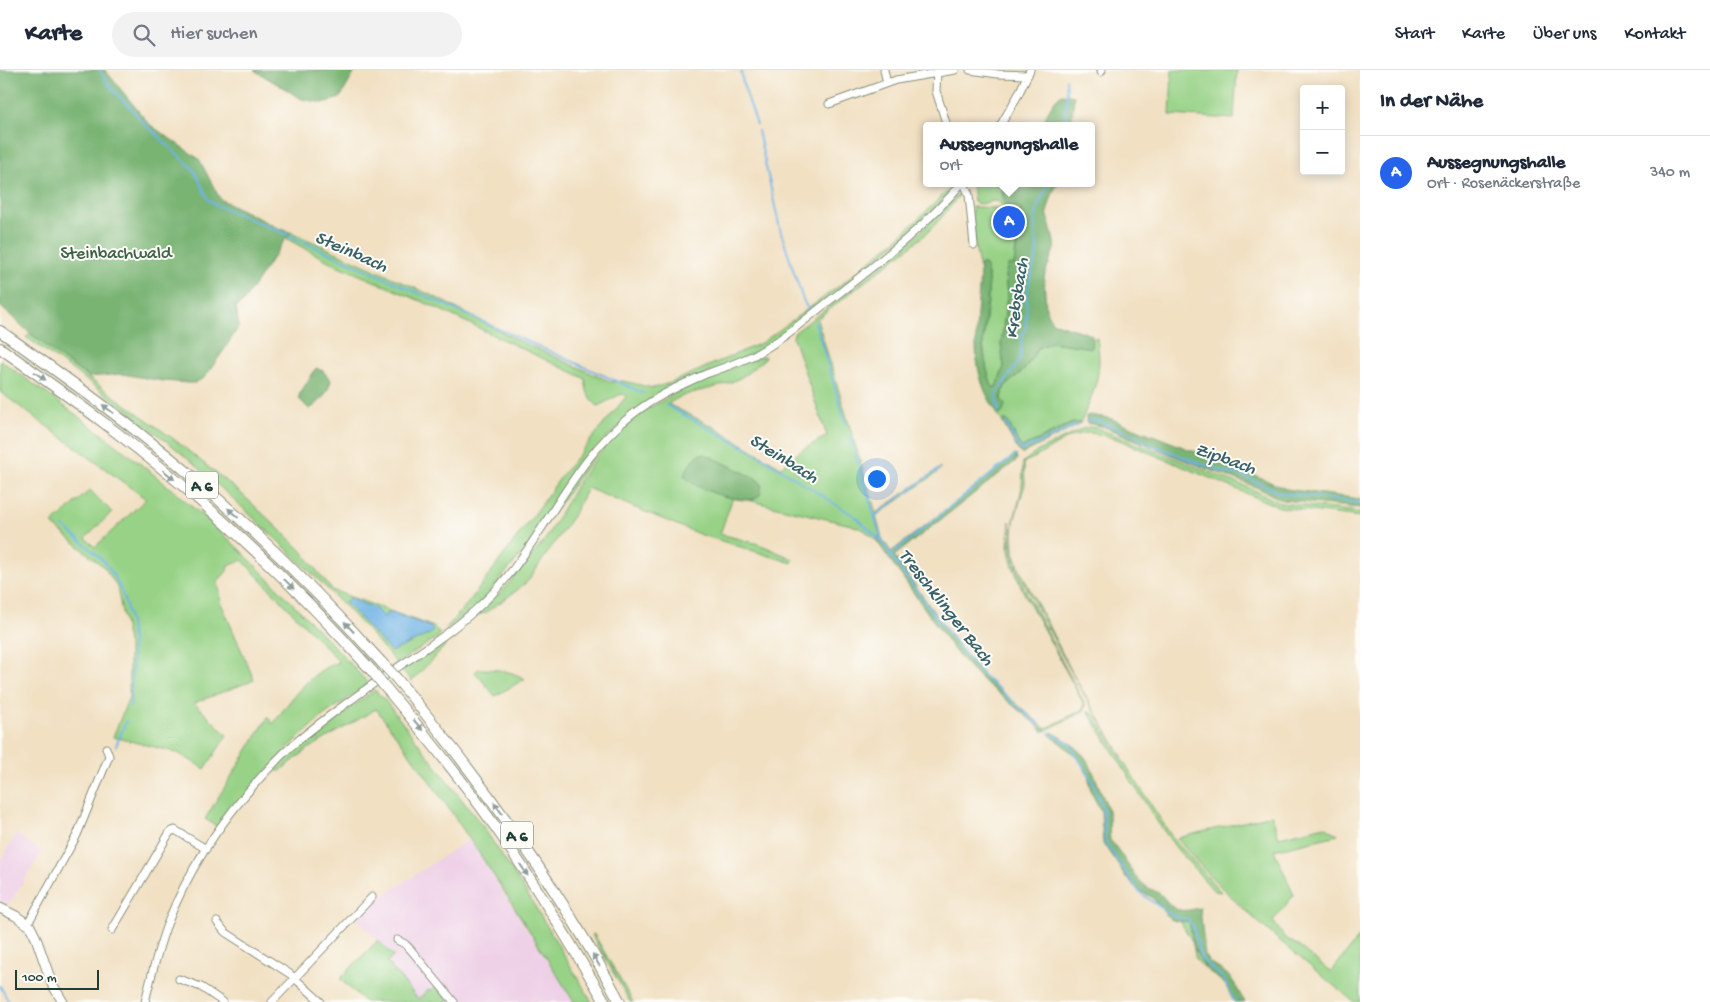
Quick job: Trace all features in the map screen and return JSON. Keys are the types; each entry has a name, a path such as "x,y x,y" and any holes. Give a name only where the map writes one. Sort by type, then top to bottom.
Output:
{"highway":[{"name":"A 6","path":"0,331 111,411 212,494 289,565 382,662 472,773 531,855 576,925 620,1002"},
{"name":"A 6","path":"0,348 93,415 204,504 280,574 329,624 386,688 457,775 495,826 542,896 605,1002"}],"main road":[{"path":"0,908 26,923 33,932 52,984 63,1002"}],"street":[{"path":"884,70 887,83"},
{"path":"829,104 887,83 955,70"},
{"path":"970,70 998,74 1029,72"},
{"path":"937,72 936,91 946,122"},
{"path":"1002,122 1029,72"},
{"path":"145,1002 167,925 189,879 206,849 232,812 287,750 315,726 471,614 493,592 529,549 568,487 594,452 624,421 647,404 690,381 742,360 772,344 903,244 959,187"},
{"path":"965,187 968,195 974,246"},
{"path":"26,923 31,918 77,835 109,756 106,748"},
{"path":"112,930 170,832 175,830 206,849"},
{"path":"272,1002 372,897"},
{"path":"216,922 225,932 295,978 321,1002"},
{"path":"397,940 411,950 454,1002"},
{"path":"179,979 201,987 223,1002"}],"shaded area":[{"path":"16,834 42,852 8,906 0,903 0,862"},
{"path":"469,839 574,1002 365,1002 340,979 378,940 357,920 371,904"}],"green space":[{"name":"Steinbachwald","path":"0,70 105,70 149,124 199,159 220,199 290,232 243,302 236,307 239,326 205,377 195,383 188,383 122,374 89,377 31,334 0,306"},
{"path":"254,70 356,70 340,98 323,103 302,99"},
{"path":"1172,70 1237,70 1234,119 1170,115"},
{"path":"1062,94 1074,96 1071,122 1044,122 1055,101"},
{"path":"951,187 955,187 930,216 780,337 752,354 656,397 608,436 538,534 484,599 448,629 446,628 468,603 562,475 626,397 623,394 619,395 598,406 588,394 586,379 430,305 336,265 287,239 291,232 433,296 513,338 611,382 623,381 653,388 670,383 763,342 847,280 897,239"},
{"path":"972,187 1003,187 1002,193 1006,205 1020,208 1014,265 1005,275 1007,296 1001,345 1004,367 996,387 992,387 983,344 988,301 988,274 980,265 980,272 975,245 972,207 1007,208 997,201 982,204 974,202"},
{"path":"1003,187 1056,187 1047,212 1055,246 1044,277 1046,309 1052,322 1092,335 1091,348 1052,342 1038,348 1025,369 1005,386 1001,399 1005,404 1003,412 998,415 985,391 980,376 977,360 976,328 980,265 983,263 988,278 988,302 983,344 984,355 992,387 996,387 1004,367 1001,345 1007,296 1005,275 1008,265 1014,265 1021,210 1020,208 1006,205 1003,199"},
{"path":"962,190 965,191 965,194 960,194 925,235 817,319 876,513 941,467 938,472 876,516 882,538 879,536 876,540 864,530 851,525 748,500 755,499 762,484 755,478 705,454 723,496 733,497 720,534 759,544 793,559 792,563 699,534 587,488 573,516 528,581 485,613 477,615 452,634 500,593 545,540 577,484 598,454 646,410 682,389 762,356 766,357 736,380 691,393 668,404 712,426 781,467 802,450 827,436 793,338 794,333 902,248"},
{"path":"31,334 65,361 175,440 243,495 300,549 332,590 434,627 439,632 439,636 397,664 330,592 220,487 136,417 26,337"},
{"path":"1097,338 1099,369 1093,392 1081,422 1070,424 1022,448 1010,426 1004,420 1003,423 998,415 1001,414 1001,399 1005,386 1025,369 1038,348 1051,342 1091,347 1092,339"},
{"path":"0,360 130,455 211,523 259,569 369,684 324,715 289,747 218,827 205,819 268,717 273,724 301,688 318,673 338,662 337,659 242,560 229,566 228,570 218,581 222,605 254,680 194,703 227,735 205,769 176,752 113,737 129,697 129,647 117,587 105,568 52,524 90,490 112,512 86,538 95,547 146,499 0,392"},
{"path":"316,368 323,371 331,380 323,397 309,409 299,399 299,395"},
{"path":"1086,416 1109,418 1286,489 1360,499 1360,508 1282,500 1256,487 1105,427 1087,423"},
{"path":"1004,420 1007,420 1022,448 1070,424 1081,422 1079,425 1022,454 1019,452 1003,423"},
{"path":"1089,427 1097,428 1252,489 1280,503 1360,512 1360,517 1279,507 1104,435 1079,434 1024,462 1025,484 1016,516 1021,494 1023,462 1038,451"},
{"path":"699,454 705,454 755,478 762,484 760,495 751,500 742,500 714,493 695,485 684,475 690,464"},
{"path":"1016,455 1017,460 894,556 962,651 984,676 1046,729 1043,730 981,679 957,654 876,540 879,536 882,538 891,552"},
{"path":"1010,521 1009,544 1014,563 1025,590 1085,705 1083,711 1043,732 1039,728 1043,730 1082,710 1084,704 1023,591 1012,564 1008,545"},
{"path":"1014,522 1014,552 1020,570 1076,680 1018,568 1013,552 1012,543"},
{"path":"444,641 445,646 412,681 402,670"},
{"path":"479,669 503,671 525,679 495,696 475,672"},
{"path":"1076,681 1123,758 1101,723"},
{"path":"375,690 484,828 536,908 592,1002 574,1002 479,853 429,780 376,709 308,749 280,771 275,771 284,760 312,737"},
{"path":"1088,712 1092,713 1172,837 1221,892 1214,891 1177,849 1158,823"},
{"path":"1052,732 1077,748 1087,760 1108,809 1110,840 1138,879 1145,886 1160,894 1171,906 1178,910 1200,908 1205,956 1230,977 1245,1002 1234,1002 1225,984 1206,969 1194,948 1189,921 1170,919 1152,897 1139,891 1128,880 1103,843 1101,811 1091,792 1088,774 1076,756 1049,734"},
{"path":"1272,815 1279,837 1325,826 1338,835 1274,850 1294,895 1273,921 1284,937 1331,972 1360,936 1360,1002 1354,1002 1261,924 1217,883 1177,838"},
{"path":"1180,921 1189,921 1197,952 1206,969 1196,960 1192,942"},
{"path":"594,934 633,1002 630,1002 592,935"},
{"path":"378,940 394,956 387,962 418,999 428,990 430,991 437,986 449,1002 365,1002 340,979"}],"water":[{"path":"349,598 375,608 384,617 387,613 393,613 431,627 433,631 391,652 345,602"}],"waterway":[{"name":"Steinbach","path":"99,70 112,89 137,116 194,170 208,199 214,204 286,234 643,393"},
{"path":"741,70 743,84 757,125"},
{"name":"Krebsbach","path":"1064,122 1067,93 1066,79"},
{"path":"758,131 780,229 803,300 808,309"},
{"name":"Krebsbach","path":"999,411 996,395 1020,360 1022,334 1026,328 1027,290 1036,257 1037,245 1034,225 1038,205 1048,187"},
{"path":"815,322 846,424"},
{"name":"Steinbach","path":"666,405 755,453 856,517 881,541"},
{"name":"Zipbach","path":"1088,421 1094,420 1107,424 1151,445 1225,472 1243,476 1281,493 1360,503"},
{"name":"Zipbach","path":"1006,423 1022,450 1077,425"},
{"name":"Treschklinger Bach","path":"850,437 881,538 890,555 957,645 984,676 1039,725"},
{"name":"Krebsbach","path":"890,555 1015,455"},
{"path":"874,516 939,469"},
{"path":"63,526 104,562 118,584 125,600 132,635 130,707"},
{"path":"116,746 126,721"},
{"name":"Treschklinger Bach","path":"1049,733 1069,743 1092,781 1103,809 1105,841 1113,854 1140,893 1173,916 1188,920 1193,926 1201,959 1223,978 1235,1002"},
{"path":"0,986 9,1002"}],"place":[{"name":"Aussegnungshalle","path":"1009,222"}]}
